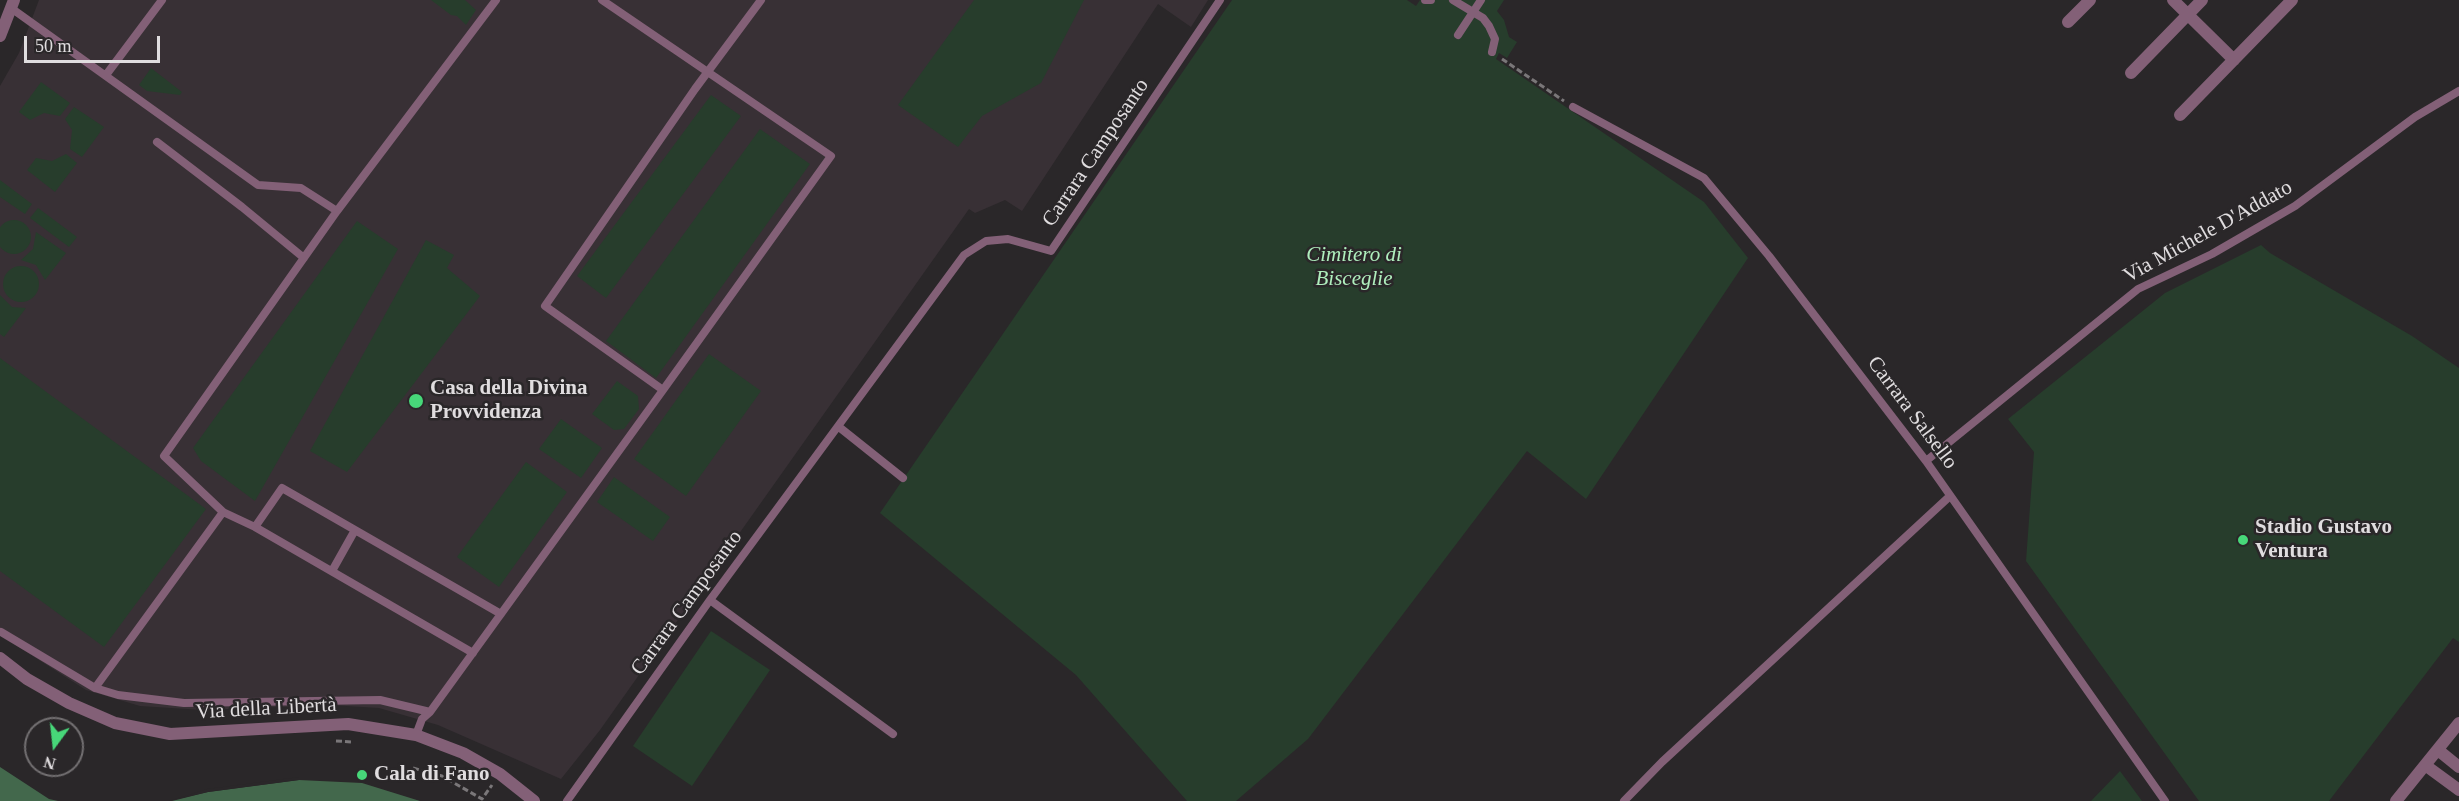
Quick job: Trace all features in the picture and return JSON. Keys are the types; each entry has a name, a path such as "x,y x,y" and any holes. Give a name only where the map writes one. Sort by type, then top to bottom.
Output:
{"street":[{"path":"2068,22 2090,0"},
{"path":"2173,0 2234,60"},
{"path":"2131,73 2202,0"},
{"path":"2180,115 2292,0"},
{"path":"0,34 13,4"},
{"name":"Via della Libertà","path":"0,658 27,679 69,703 115,723 170,734 348,724 416,735 463,753 500,774 534,801"},
{"path":"2396,801 2459,723"},
{"path":"2438,750 2459,767"},
{"path":"2425,765 2459,790"}],"lane":[{"path":"106,75 162,0"},
{"path":"473,653 255,527 223,512 164,456 337,211 496,0"},
{"path":"416,735 422,719 430,712 473,653 831,156 602,0"},
{"path":"663,390 544,306 760,0"},
{"name":"Carrara Camposanto","path":"567,801 710,600 964,255 986,241 1008,239 1051,251 1220,0"},
{"path":"1425,0 1431,0"},
{"path":"1453,0 1482,18 1495,39 1495,54"},
{"path":"1458,35 1481,0"},
{"path":"13,4 106,75 258,185 300,188 337,211"},
{"name":"Via Michele D'Addato","path":"1926,461 2138,289 2212,254 2295,206 2415,117 2459,91"},
{"name":"Carrara Salsello","path":"1573,107 1704,178 1769,256 1926,461 2165,801"},
{"path":"157,142 304,258"},
{"path":"839,427 903,478"},
{"path":"255,527 282,488 501,614"},
{"path":"1624,801 1662,762 1950,496"},
{"path":"95,688 223,512"},
{"path":"332,572 355,530"},
{"path":"710,600 893,734"},
{"path":"2,632 95,688 118,695 184,703 380,700 430,712"}],"path":[{"path":"1495,54 1573,107"},
{"path":"413,768 442,776 482,800 500,774"}],"shaded area":[{"name":"Casa della Divina Provvidenza","path":"39,0 1208,0 1191,27 1158,4 1022,211 1005,200 975,213 969,209 600,730 561,779 438,725 379,708 330,705 203,710 140,706 86,690 0,635 0,86 19,53"},
{"path":"0,767 49,799 58,801 0,801"},
{"path":"299,780 362,783 420,801 172,801 208,792"}],"green space":[{"path":"431,0 465,0 476,10 466,25 457,16 451,15"},
{"path":"974,0 1084,0 1041,83 982,116 958,147 898,105"},
{"name":"Cimitero di Bisceglie","path":"1232,0 1407,0 1416,6 1420,0 1504,0 1497,11 1504,20 1509,37 1517,42 1507,58 1499,53 1496,59 1704,202 1748,258 1586,499 1527,451 1308,739 1236,801 1187,801 1076,675 880,513"},
{"path":"151,68 182,92 180,95 147,91 139,85"},
{"path":"41,82 70,103 60,116 44,113 30,120 19,112"},
{"path":"711,95 741,116 606,298 577,276"},
{"path":"74,107 104,127 82,157 70,149 72,130 65,119"},
{"path":"760,129 810,164 656,378 606,341"},
{"path":"66,154 77,163 55,192 27,170 36,158 52,161"},
{"path":"0,180 32,204 25,214 0,197"},
{"path":"38,208 77,237 69,247 30,218"},
{"path":"14,220 26,225 31,237 26,249 14,254 2,249 -3,237 2,225"},
{"path":"357,221 398,249 255,501 201,461 193,448"},
{"path":"36,232 66,253 45,280 36,265 21,260 33,249"},
{"path":"426,240 454,255 447,268 480,296 347,472 310,451"},
{"name":"Stadio Gustavo Ventura","path":"2261,245 2270,253 2412,336 2459,368 2459,642 2453,638 2329,801 2199,801 2026,561 2034,452 2008,419 2165,293"},
{"path":"21,266 34,271 39,284 34,297 21,302 8,297 3,284 8,271"},
{"path":"0,295 12,307 26,308 4,337 0,334"},
{"path":"709,354 761,391 686,496 634,459"},
{"path":"0,358 206,509 104,647 0,571"},
{"path":"617,381 638,396 639,409 624,429 614,430 592,414"},
{"path":"561,419 602,448 581,478 539,449"},
{"path":"526,462 567,492 499,587 457,557"},
{"path":"614,477 670,517 653,541 597,502"},
{"path":"711,631 770,670 692,786 633,746"},
{"path":"2120,771 2142,801 2091,801"}],"pier":[{"path":"299,777 299,780 208,792 169,801 207,789"}],"place":[{"name":"Casa della Divina Provvidenza","path":"416,401"},
{"name":"Stadio Gustavo Ventura","path":"2243,540"},
{"name":"Cala di Fano","path":"362,775"}]}
